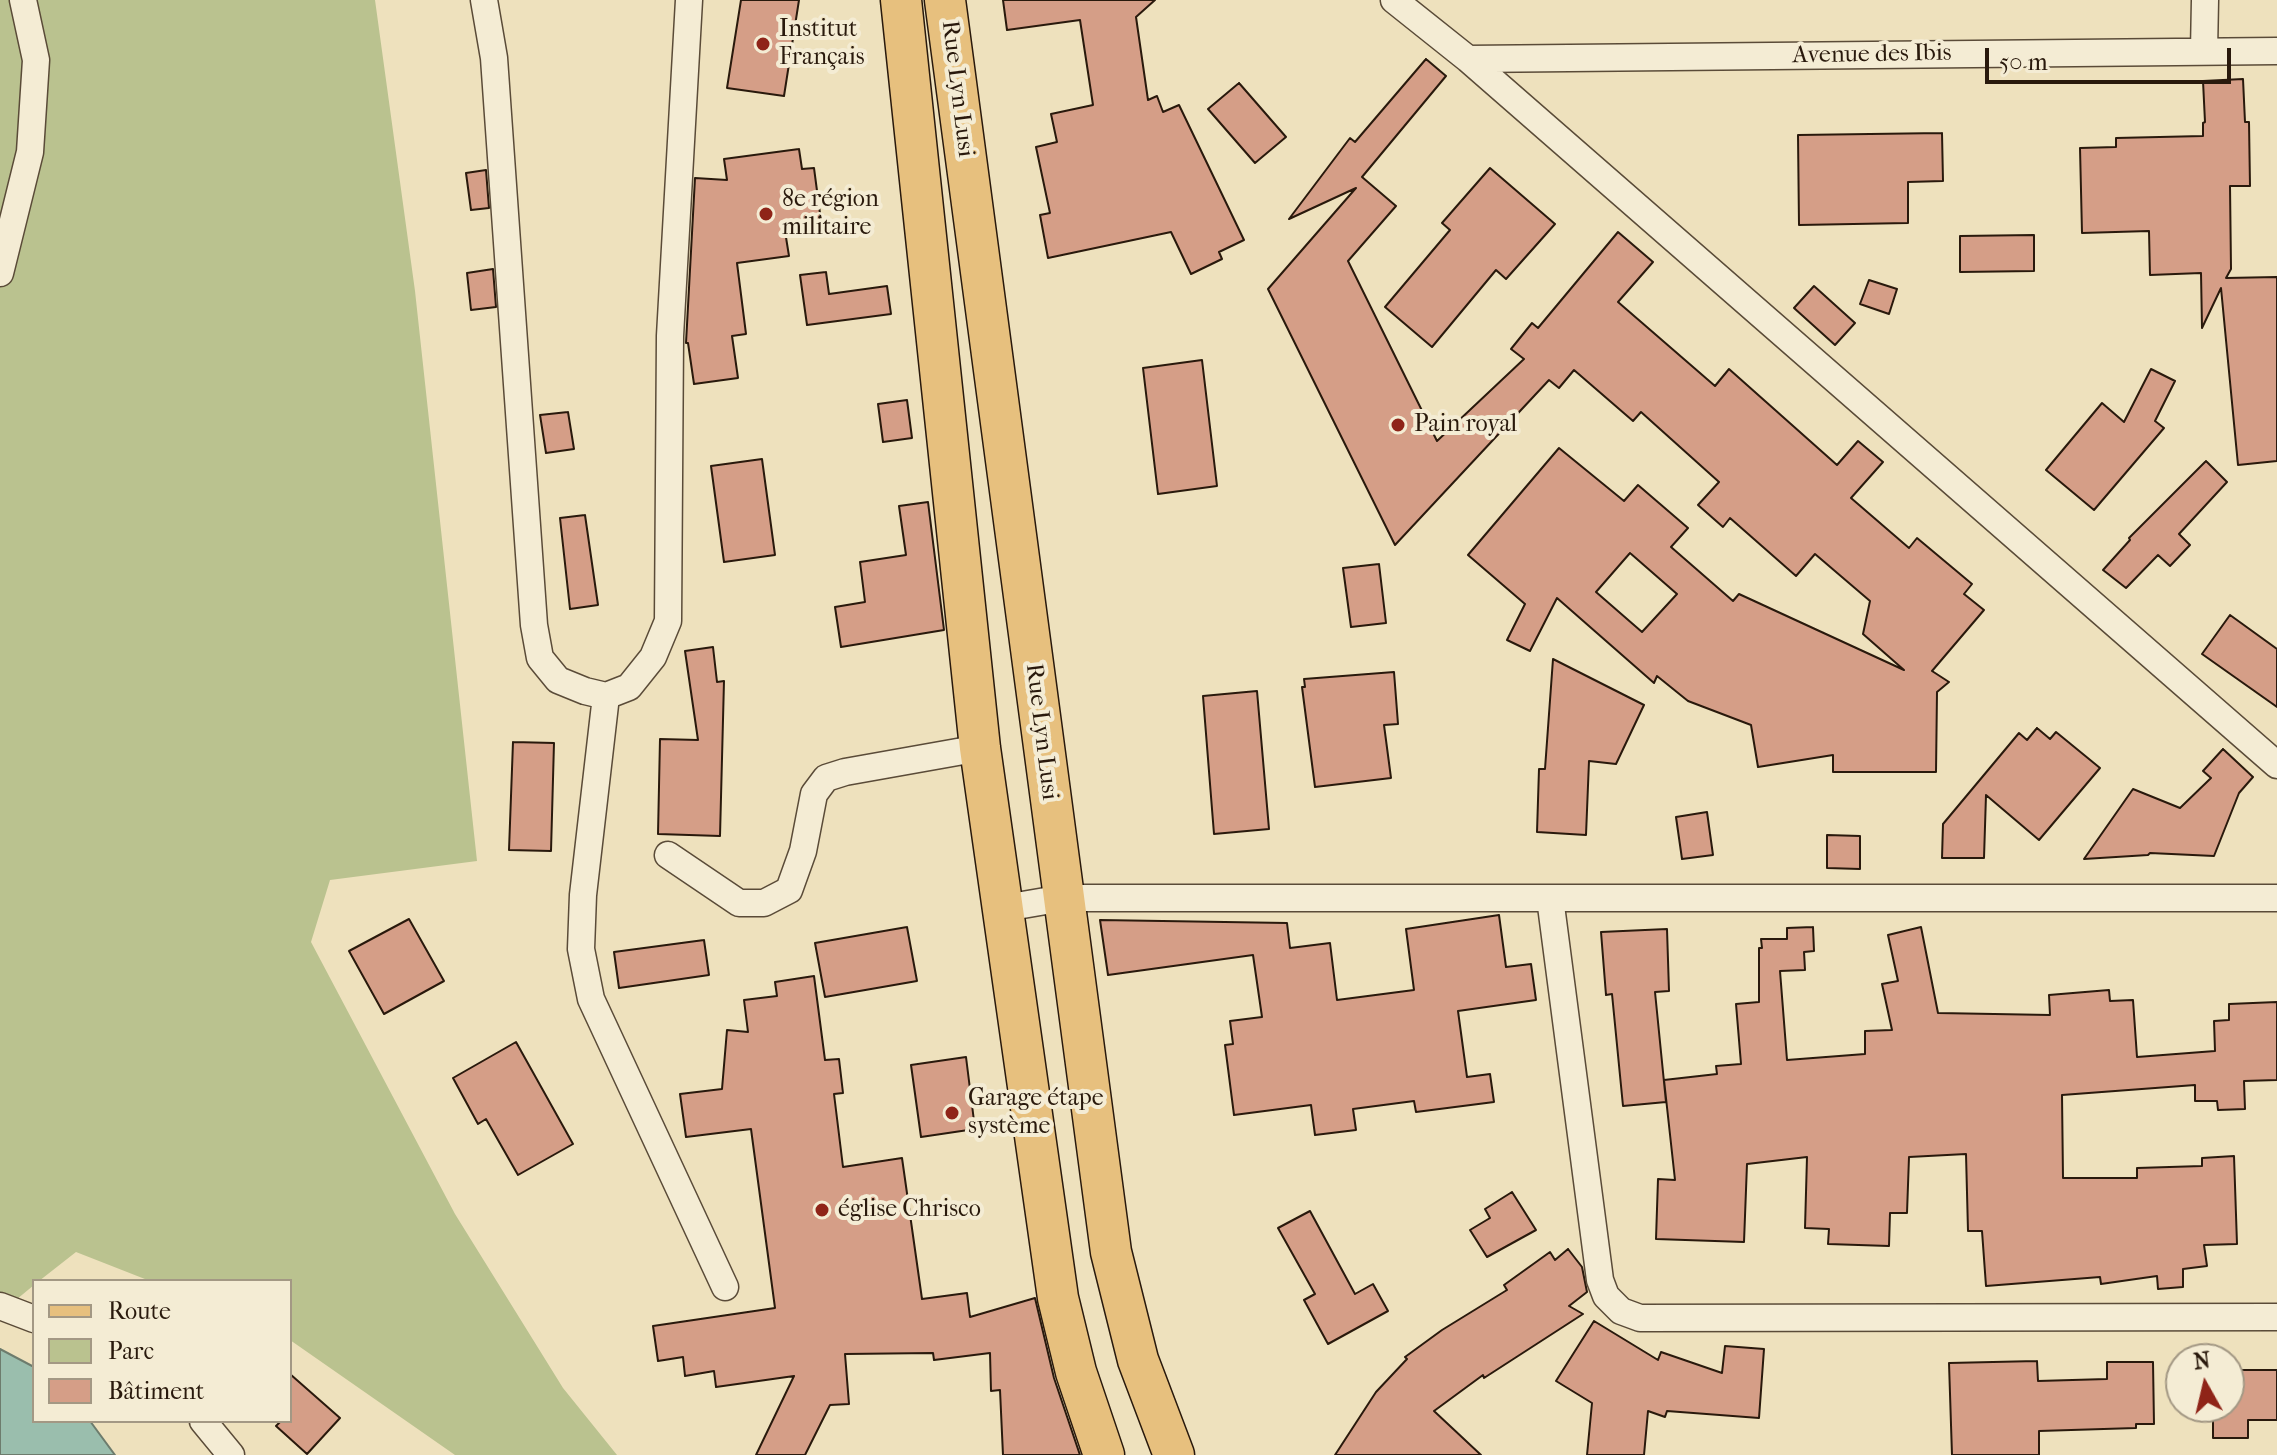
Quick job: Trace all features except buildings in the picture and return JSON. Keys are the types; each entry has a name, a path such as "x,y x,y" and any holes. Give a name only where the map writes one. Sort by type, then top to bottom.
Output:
{"main road":[{"name":"Rue Lyn Lusi","path":"901,0 980,748 1058,1298 1076,1372 1104,1455"},
{"name":"Rue Lyn Lusi","path":"945,0 1111,1252 1138,1360 1174,1455"}],"street":[{"path":"0,273 30,152 36,60 23,0"},
{"path":"484,0 494,58 534,625 540,658 558,680 606,696 629,687 653,657 668,621 670,336 689,0"},
{"path":"1394,0 1468,59 2277,765"},
{"path":"2204,51 2205,0"},
{"name":"Avenue des Ibis","path":"1468,59 2277,51"},
{"path":"606,696 583,895 581,949 591,999 725,1287"},
{"path":"668,855 739,903 764,903 789,890 803,851 814,794 826,778 980,748"},
{"path":"1005,908 1063,898 2277,898"},
{"path":"1550,898 1600,1280 1606,1296 1621,1311 1640,1318 2277,1317"},
{"path":"0,1306 32,1318"},
{"path":"205,1423 231,1455"}],"green space":[{"path":"0,0 375,0 415,291 477,861 330,880 311,942 455,1214 563,1388 617,1455 455,1455 292,1341 292,1279 145,1279 76,1252 42,1279 32,1279 32,1287 11,1304 0,1300"}],"shaded area":[{"path":"0,1349 32,1366 32,1423 91,1423 115,1455 0,1455"}],"place":[{"name":"Institut Français","path":"763,44"},
{"name":"8e région militaire","path":"766,214"},
{"name":"Pain royal","path":"1398,425"},
{"name":"Garage étape système","path":"952,1113"},
{"name":"église Chrisco","path":"822,1210"}]}
